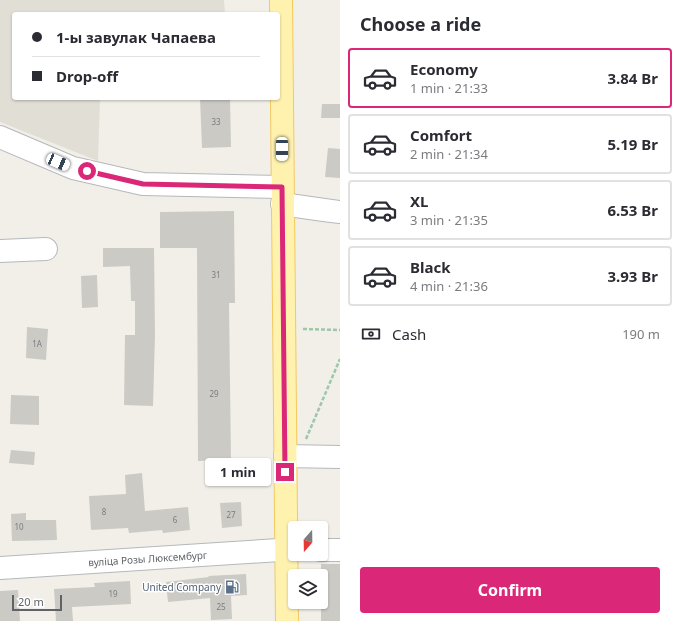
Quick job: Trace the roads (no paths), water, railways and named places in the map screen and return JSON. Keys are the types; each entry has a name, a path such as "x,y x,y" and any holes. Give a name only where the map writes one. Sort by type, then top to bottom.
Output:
{"main road":[{"path":"281,0 285,456 289,521"},
{"path":"287,621 290,561"}],"street":[{"path":"0,137 73,168 143,184 282,196 330,217"},
{"path":"0,251 46,249"},
{"path":"285,456 340,458"},
{"name":"вуліца Розы Люксембург","path":"0,568 288,549"},
{"path":"328,550 340,550"}],"place":[{"name":"United Company","path":"232,587"}]}
